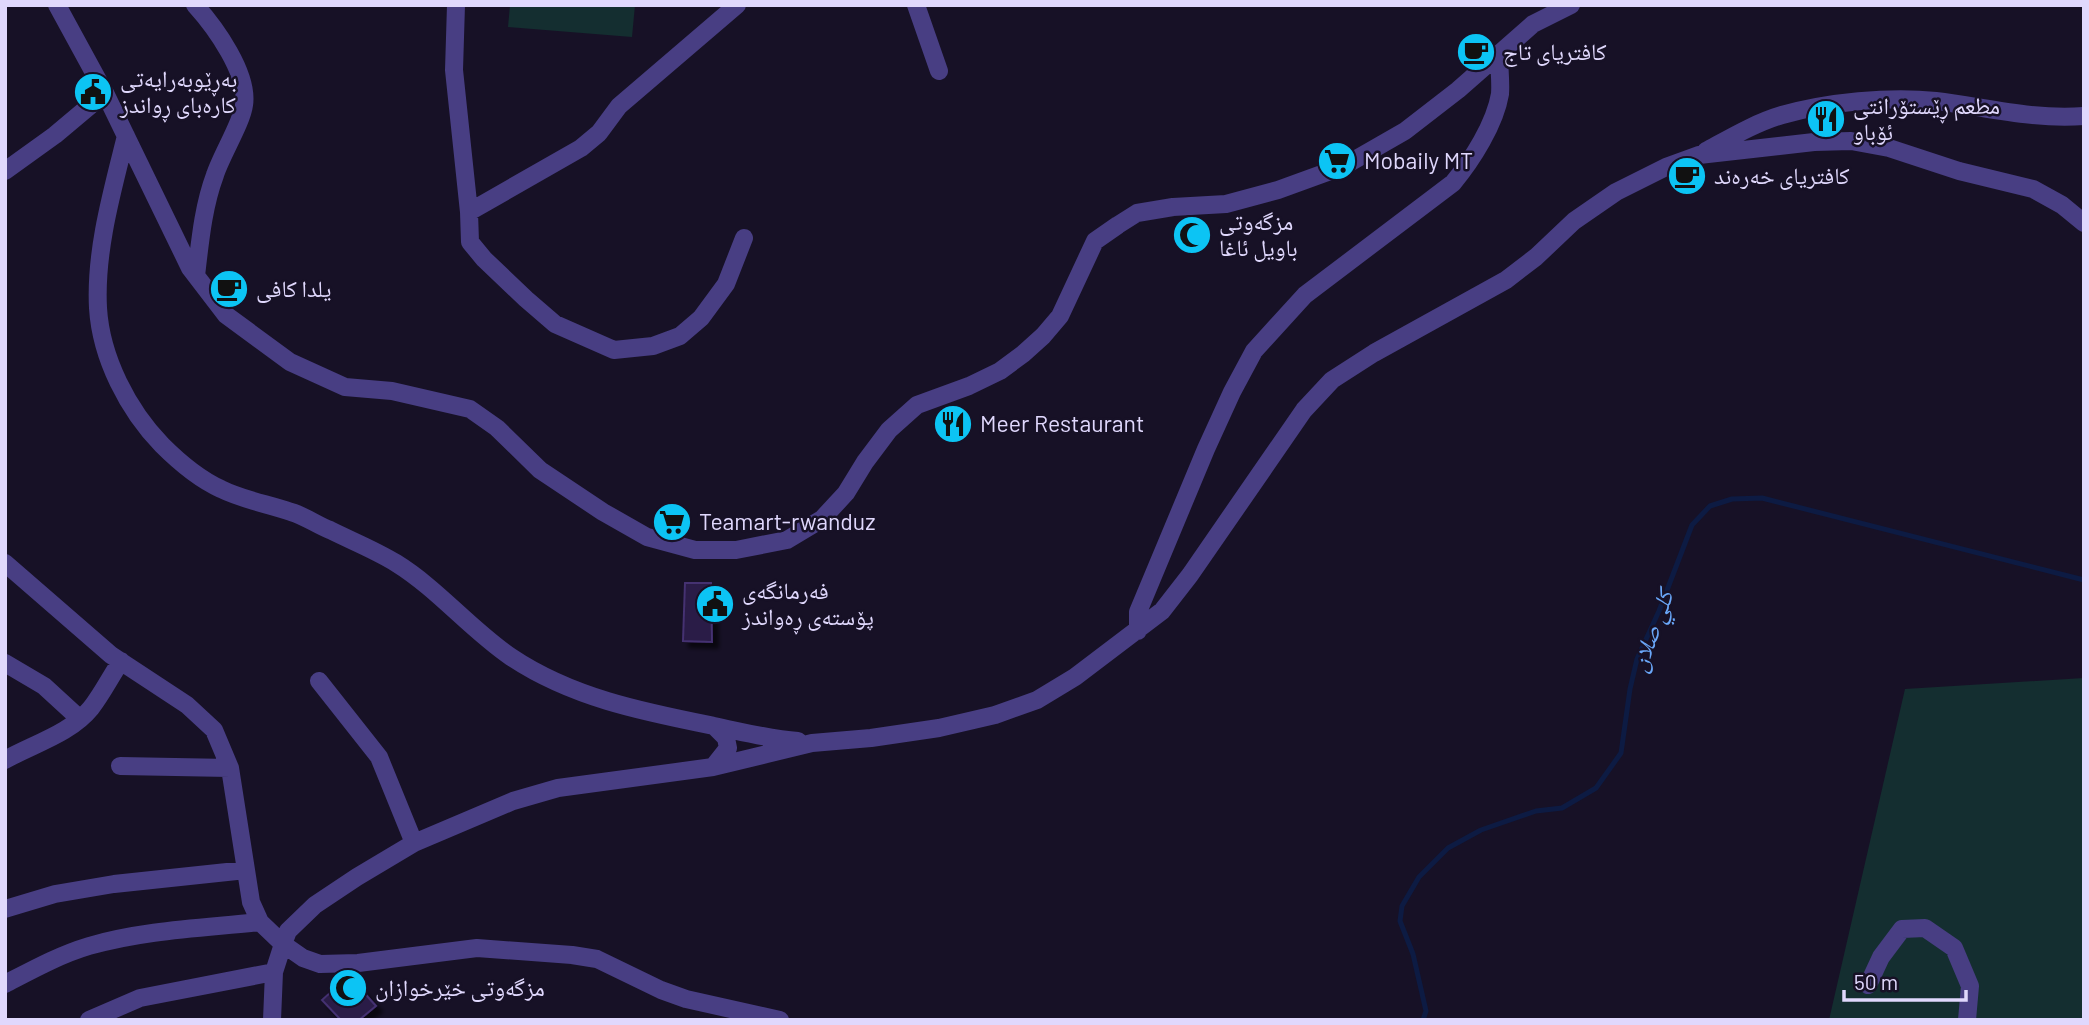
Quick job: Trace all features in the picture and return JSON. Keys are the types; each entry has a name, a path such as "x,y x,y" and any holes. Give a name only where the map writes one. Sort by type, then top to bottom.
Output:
{"street":[{"path":"57,5 126,136 190,268 226,315 290,362 345,387 392,391 470,409 497,428 540,470 603,512 647,537 695,550 736,550 787,540 821,519 846,493 864,462 889,430 917,405 969,386 1000,371 1044,335 1060,316 1095,241 1118,225 1137,214 1173,206 1226,204 1344,166 1405,131 1458,90 1534,24 1571,5"},
{"path":"195,5 227,48 242,79 244,105 215,175 205,210 196,276"},
{"path":"456,5 454,69 470,212 470,242 484,259 555,324 614,349 653,346 680,336 701,318 726,284 744,238"},
{"path":"470,212 581,148 599,133 620,106 737,5"},
{"path":"916,5 939,71"},
{"path":"1138,631 1138,612 1211,438 1254,351 1305,295 1453,183 1471,161 1500,95 1499,55"},
{"path":"5,171 55,135 104,93"},
{"path":"272,1020 274,972 283,944 288,931 315,905 414,844 513,801 558,788 713,767 812,743 939,728 995,715 1037,700 1075,677 1162,611 1304,410 1332,380 1374,353 1506,280 1536,257 1574,221 1616,192 1666,167 1699,155 1739,132 1782,115 1839,105 1889,100 1935,101 2017,114 2084,116"},
{"path":"126,136 100,257 98,309 107,351 120,385 145,427 194,473 220,489 295,513 398,564 509,656 545,678 624,707 769,739 812,743"},
{"path":"1699,155 1814,142 1851,141 1889,148 1959,171 2033,189 2062,205 2084,223"},
{"path":"5,563 121,661 187,705 214,730 230,768 251,902 260,922 283,944 303,958 320,964 358,963 477,948 572,955 604,962 661,990 723,1013 780,1020"},
{"path":"5,760 41,743 80,719 92,708 121,661"},
{"path":"10,670 44,686 80,719"},
{"path":"319,681 379,757 414,844"},
{"path":"713,767 728,748 726,738 715,727"},
{"path":"120,766 230,768"},
{"path":"5,909 55,894 114,884 246,870"},
{"path":"5,984 43,964 88,946 135,936 260,922"},
{"path":"1868,985 1881,957 1902,929 1925,928 1954,948 1970,986 1967,1020"},
{"path":"89,1020 140,998 274,972"}],"green space":[{"path":"510,5 635,5 632,37 508,27"},
{"path":"2084,678 2084,1020 1829,1020 1905,689"}],"building":[{"path":"685,583 711,583 712,642 683,641"},
{"name":"مزگەوتی خێرخوازان","path":"349,976 376,1006 359,1020 341,1020 322,1000"}],"waterway":[{"name":"كلي صلان","path":"1423,1020 1426,1011 1413,954 1400,921 1402,906 1419,877 1448,848 1481,830 1536,811 1562,808 1596,788 1621,753 1637,659 1659,611 1692,525 1710,506 1732,499 1762,498 2084,580"}],"place":[{"name":"کافتریای تاج","path":"1476,52"},
{"name":"بەڕێوبەرایەتی کارەبای ڕواندز","path":"93,92"},
{"name":"مطعم ڕێستۆرانتی ئۆباو","path":"1826,119"},
{"name":"Mobaily MT","path":"1337,161"},
{"name":"کافتریای خەرەند","path":"1687,176"},
{"name":"مزگەوتی باویل ئاغا","path":"1192,235"},
{"name":"یلدا کافی","path":"229,289"},
{"name":"Meer Restaurant","path":"953,424"},
{"name":"Teamart-rwanduz","path":"672,522"},
{"name":"فەرمانگەی پۆستەی ڕەواندز","path":"715,604"},
{"name":"مزگەوتی خێرخوازان","path":"348,988"}]}
